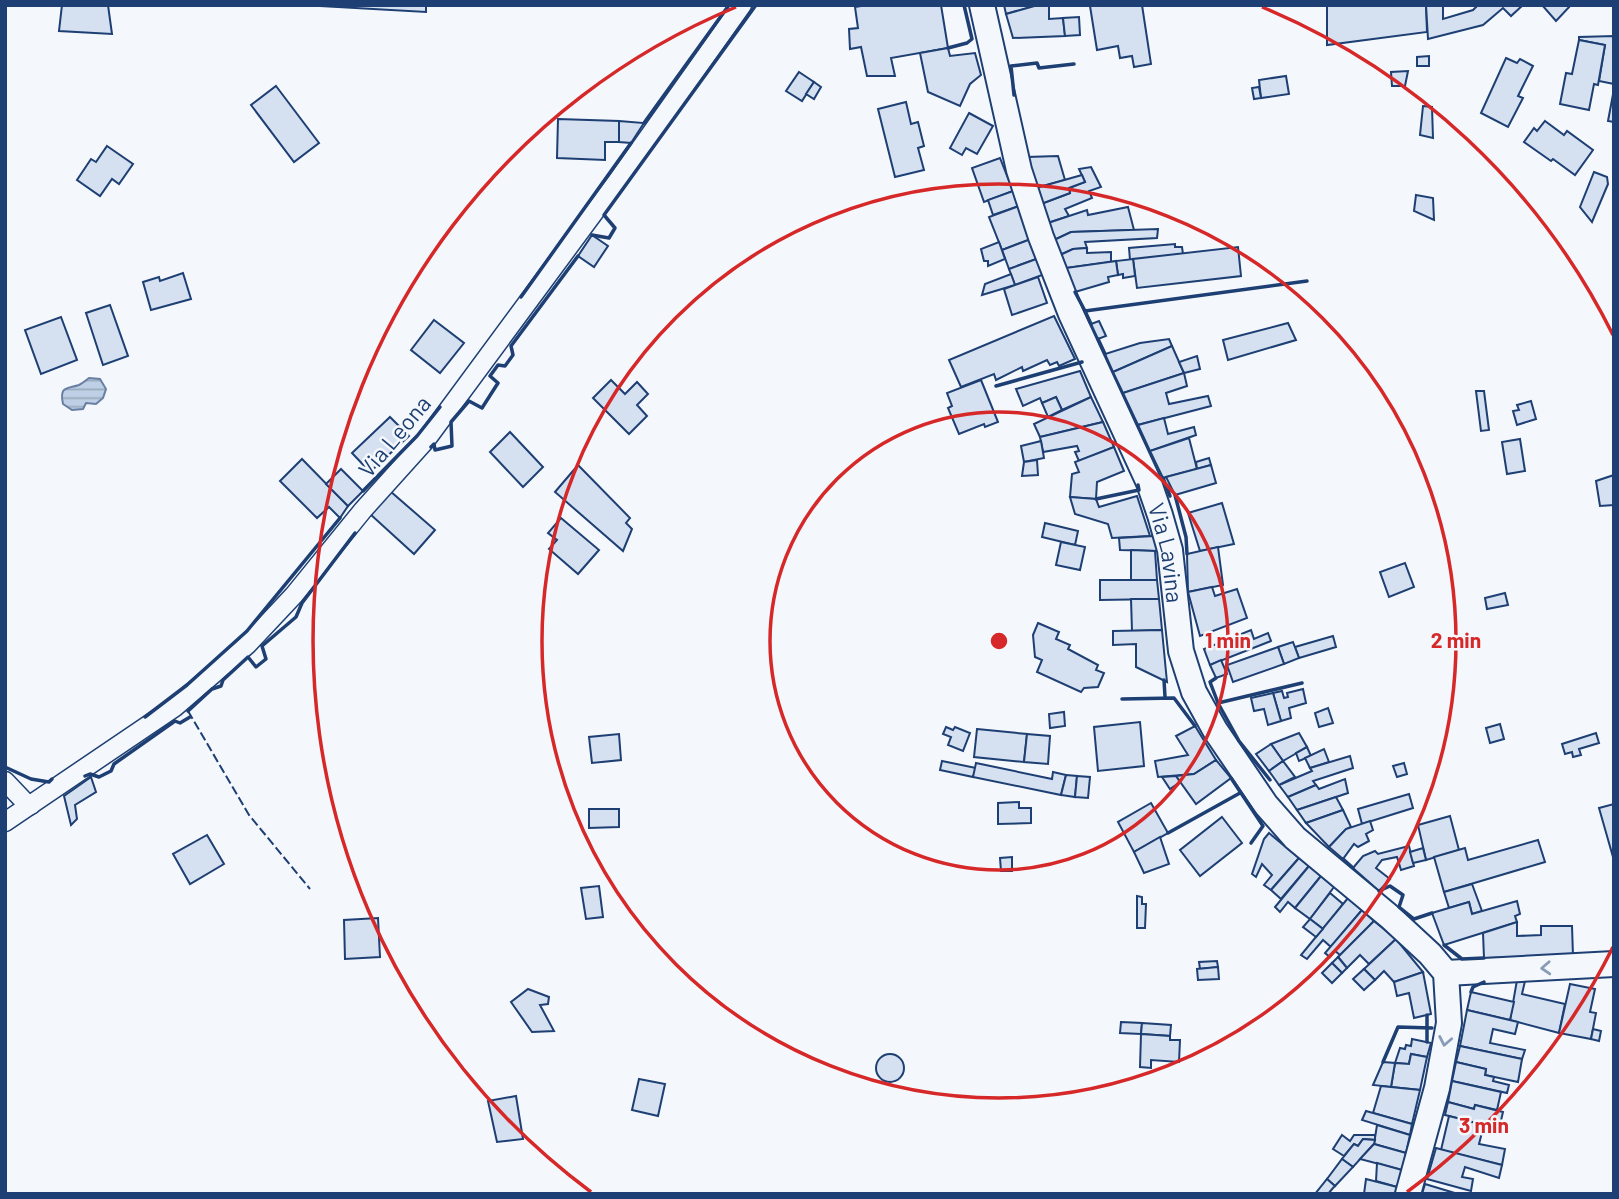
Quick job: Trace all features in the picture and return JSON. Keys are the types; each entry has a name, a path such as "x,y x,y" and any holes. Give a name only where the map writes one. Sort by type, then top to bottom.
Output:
{"street":[{"name":"Via Leona","path":"5,822 175,707 247,645 293,595 363,510 426,440 618,180 742,5"},
{"name":"Via Lavina","path":"982,5 1019,170 1041,237 1070,314 1149,483 1160,515 1170,550 1181,650 1194,692 1215,730 1266,805 1295,838 1390,917 1447,973"},
{"path":"5,781 31,805"},
{"path":"1408,1194 1437,1088 1449,1023 1447,973 1614,964"}],"water":[{"path":"89,378 100,379 106,389 103,398 96,404 86,403 83,409 72,410 63,404 62,394 65,389 79,385"}],"building":[{"path":"62,5 108,5 112,34 59,31"},
{"path":"302,5 426,5 426,12"},
{"path":"941,5 948,48 891,58 895,76 867,76 861,47 850,49 849,29 858,28 855,7"},
{"path":"1004,5 1038,5 1006,14"},
{"path":"1038,5 1049,5 1049,19 1063,18 1065,36 1013,38 1006,14"},
{"path":"1142,5 1151,64 1134,67 1132,56 1120,58 1118,46 1097,50 1090,6"},
{"path":"1327,5 1426,5 1427,32 1327,45"},
{"path":"1426,5 1443,5 1443,19 1473,10 1478,5 1523,5 1511,16 1503,8 1483,25 1428,39"},
{"path":"1542,5 1571,5 1556,21"},
{"path":"1079,17 1080,35 1065,36 1063,18"},
{"path":"1614,36 1614,84 1599,81 1605,45 1579,40 1579,37"},
{"path":"1579,40 1605,45 1598,85 1594,84 1589,110 1560,104 1566,73 1572,74"},
{"path":"948,48 950,56 975,53 981,75 970,84 960,106 928,92 920,53"},
{"path":"1429,56 1429,66 1417,66 1417,57"},
{"path":"1506,58 1517,63 1520,59 1533,66 1518,96 1523,98 1508,127 1481,113"},
{"path":"1408,71 1405,86 1392,86 1391,72"},
{"path":"799,72 814,82 802,101 786,91"},
{"path":"1286,76 1289,94 1261,98 1259,80"},
{"path":"814,82 821,87 814,99 806,94"},
{"path":"276,86 319,143 294,162 251,105"},
{"path":"1259,87 1261,98 1254,99 1252,88"},
{"path":"1614,89 1614,122 1608,121"},
{"path":"906,102 911,124 918,122 924,146 918,148 924,170 895,177 878,109"},
{"path":"1423,106 1432,107 1433,138 1420,135"},
{"path":"969,113 993,126 977,154 966,148 962,155 950,148"},
{"path":"558,119 619,121 619,142 605,142 605,160 557,158"},
{"path":"619,121 644,123 631,143 619,142"},
{"path":"1545,121 1564,135 1567,131 1593,150 1575,175 1524,142 1534,128 1537,131"},
{"path":"107,146 133,164 119,184 112,179 100,196 77,180 91,159 96,162"},
{"path":"1058,156 1065,180 1036,188 1027,157"},
{"path":"1000,158 1013,191 984,202 972,168"},
{"path":"1091,167 1101,187 1089,191 1092,198 1065,209 1069,216 1048,223 1041,204 1070,193 1069,188 1085,182 1079,169"},
{"path":"1594,172 1607,177 1608,184 1592,222 1580,207"},
{"path":"1082,175 1085,182 1069,188 1070,193 1041,204 1036,188"},
{"path":"1013,191 1019,206 993,215 988,200"},
{"path":"1416,195 1433,198 1434,220 1414,211"},
{"path":"1019,206 1031,239 1002,250 989,217"},
{"path":"1128,207 1134,230 1071,232 1054,240 1048,223 1087,210 1088,215"},
{"path":"1158,229 1157,238 1085,242 1087,248 1073,249 1060,255 1054,240 1071,232"},
{"path":"592,235 608,246 594,267 578,256"},
{"path":"1031,239 1039,258 1009,269 1002,250"},
{"path":"999,242 1005,259 988,266 981,249"},
{"path":"1175,244 1175,247 1182,247 1183,254 1130,260 1129,248"},
{"path":"1238,247 1241,276 1137,288 1133,259"},
{"path":"1087,248 1087,253 1111,252 1111,262 1066,268 1060,255 1073,249"},
{"path":"1039,258 1045,274 1015,285 1009,269"},
{"path":"1133,259 1135,276 1123,278 1123,274 1118,275 1116,261"},
{"path":"1116,261 1118,275 1108,277 1109,282 1075,292 1066,268"},
{"path":"183,273 191,299 151,310 143,282 159,277 160,281"},
{"path":"1011,274 1015,285 982,295 985,284"},
{"path":"1038,277 1047,303 1012,315 1004,289"},
{"path":"110,305 128,356 103,365 86,313"},
{"path":"1054,316 1075,359 1059,366 1057,362 1050,365 1047,360 1023,371 1022,367 996,380 994,374 961,387 949,360"},
{"path":"61,317 77,360 41,374 25,330"},
{"path":"434,320 464,343 440,373 411,350"},
{"path":"1099,321 1106,336 1098,339 1091,324"},
{"path":"1288,323 1296,340 1228,360 1223,340"},
{"path":"1169,339 1172,346 1113,372 1105,354 1140,343"},
{"path":"1172,346 1184,373 1123,393 1113,372"},
{"path":"1197,356 1200,369 1184,373 1179,362"},
{"path":"1080,371 1091,397 1062,410 1056,397 1042,403 1040,398 1023,406 1016,389"},
{"path":"1184,373 1187,386 1166,393 1169,404 1208,396 1211,406 1138,425 1123,393"},
{"path":"611,380 625,394 637,382 648,394 637,405 647,416 629,434 593,398"},
{"path":"981,380 998,422 985,427 984,424 959,434 948,408 952,406 947,393"},
{"path":"1476,391 1484,391 1489,430 1481,431"},
{"path":"1056,397 1062,410 1048,417 1042,403"},
{"path":"1091,397 1103,422 1040,437 1034,424"},
{"path":"1531,401 1536,419 1517,425 1513,411 1519,410 1517,405"},
{"path":"390,417 409,436 370,472 352,453"},
{"path":"1164,418 1168,434 1194,427 1196,435 1150,451 1138,425"},
{"path":"1103,422 1114,447 1079,461 1075,452 1079,451 1077,446 1043,452 1040,437"},
{"path":"510,432 543,467 523,487 490,452"},
{"path":"1189,438 1197,469 1163,478 1150,451"},
{"path":"1520,439 1525,471 1507,474 1502,442"},
{"path":"1041,441 1044,458 1024,462 1021,446"},
{"path":"1114,447 1124,471 1097,482 1096,499 1070,497 1072,474 1079,472 1075,462"},
{"path":"1209,458 1211,465 1197,469 1196,462"},
{"path":"302,459 348,506 340,518 329,507 317,518 280,481"},
{"path":"1037,460 1038,475 1022,476 1024,462"},
{"path":"578,465 630,518 626,523 632,529 623,551 555,492"},
{"path":"1211,465 1216,483 1175,495 1166,477"},
{"path":"341,469 363,491 348,506 326,484"},
{"path":"1614,475 1614,505 1600,506 1596,481"},
{"path":"390,491 435,530 414,554 370,514"},
{"path":"1137,496 1150,536 1112,538 1108,524 1075,514 1070,497 1096,499 1099,507"},
{"path":"1222,503 1234,544 1200,551 1188,513"},
{"path":"561,518 599,550 578,574 549,549 557,540 548,533"},
{"path":"1045,523 1078,531 1075,545 1042,537"},
{"path":"1154,536 1158,551 1120,550 1119,538"},
{"path":"1061,542 1085,547 1080,570 1056,565"},
{"path":"1218,547 1223,585 1188,592 1187,554"},
{"path":"1131,550 1155,551 1157,580 1131,580"},
{"path":"1405,563 1414,587 1389,597 1380,572"},
{"path":"1100,580 1157,580 1159,599 1100,600"},
{"path":"1212,587 1215,596 1237,589 1247,618 1200,636 1188,592"},
{"path":"1505,593 1508,605 1487,609 1485,598"},
{"path":"1131,599 1159,599 1162,630 1132,631"},
{"path":"1038,623 1059,632 1056,639 1070,645 1068,649 1098,665 1096,670 1104,673 1098,687 1084,688 1081,692 1037,672 1042,660 1035,657 1033,635"},
{"path":"1162,630 1167,682 1136,667 1136,644 1113,645 1113,631"},
{"path":"1251,630 1254,639 1268,633 1271,641 1210,665 1204,649"},
{"path":"1333,636 1336,647 1299,658 1295,647"},
{"path":"1293,642 1299,658 1284,664 1278,647"},
{"path":"1278,647 1284,664 1233,682 1227,665"},
{"path":"1221,660 1227,674 1216,678 1210,665"},
{"path":"1303,689 1306,703 1289,708 1291,718 1281,721 1273,693 1282,691 1284,698 1288,697 1287,693"},
{"path":"1273,693 1281,721 1268,725 1264,709 1254,711 1251,698"},
{"path":"1328,708 1333,723 1319,727 1315,713"},
{"path":"1064,712 1065,726 1050,728 1049,714"},
{"path":"1140,722 1144,766 1098,771 1094,727"},
{"path":"1500,724 1504,739 1490,743 1486,728"},
{"path":"1195,726 1216,760 1194,774 1158,777 1155,761 1188,755 1176,736"},
{"path":"946,727 953,730 955,727 970,733 963,751 948,745 951,737 943,734"},
{"path":"977,729 1027,734 1024,762 974,757"},
{"path":"1299,733 1307,747 1283,761 1271,744"},
{"path":"1596,733 1599,743 1579,749 1581,755 1573,757 1572,752 1565,754 1562,744"},
{"path":"619,734 621,760 592,763 589,737"},
{"path":"1027,734 1050,736 1048,764 1024,762"},
{"path":"1271,744 1283,761 1269,771 1256,754"},
{"path":"1307,747 1311,756 1299,761 1296,753"},
{"path":"1324,749 1329,762 1310,768 1305,758"},
{"path":"1350,756 1353,768 1313,781 1316,785 1288,797 1279,785 1312,771 1310,768"},
{"path":"1216,760 1231,778 1196,804 1176,776 1194,774"},
{"path":"942,761 976,768 973,777 940,770"},
{"path":"1283,761 1295,777 1279,785 1269,771"},
{"path":"976,763 1052,779 1053,772 1066,775 1061,795 973,777"},
{"path":"1404,763 1407,774 1397,777 1393,766"},
{"path":"1066,775 1077,776 1075,797 1061,795"},
{"path":"1077,776 1090,777 1088,798 1075,797"},
{"path":"1176,776 1180,782 1170,789 1162,777"},
{"path":"91,777 96,792 75,805 77,819 71,825 64,796"},
{"path":"1345,779 1348,793 1297,810 1288,797 1316,785 1319,789"},
{"path":"1409,794 1413,808 1362,824 1358,809"},
{"path":"1336,797 1343,810 1306,823 1297,810"},
{"path":"1019,802 1019,808 1031,808 1031,823 998,824 998,803"},
{"path":"1151,803 1168,833 1134,852 1118,822"},
{"path":"1614,804 1614,857 1613,857 1599,808"},
{"path":"589,809 619,809 619,827 589,828"},
{"path":"1343,810 1351,827 1329,847 1306,823"},
{"path":"1450,816 1459,850 1426,860 1418,825"},
{"path":"1222,817 1242,843 1200,876 1180,850"},
{"path":"1370,821 1373,830 1366,834 1369,841 1358,847 1354,844 1343,859 1329,847 1346,829"},
{"path":"1269,833 1299,858 1271,890 1264,885 1272,875 1262,864 1256,877 1252,874 1264,839"},
{"path":"207,835 224,864 190,884 173,854"},
{"path":"1160,837 1169,864 1144,873 1134,852"},
{"path":"1538,840 1545,862 1444,892 1434,857 1465,848 1468,860"},
{"path":"1409,846 1414,866 1401,870 1397,857 1382,860 1376,868 1390,879 1379,891 1353,868 1363,856 1375,851 1378,854"},
{"path":"1423,848 1426,860 1413,863 1410,852"},
{"path":"1012,857 1012,871 1001,871 1000,858"},
{"path":"1299,858 1309,866 1281,899 1271,890"},
{"path":"1309,866 1321,876 1295,908 1288,902 1280,912 1275,907"},
{"path":"1321,876 1334,887 1310,919 1295,908"},
{"path":"1472,884 1482,911 1472,914 1469,902 1449,908 1444,892"},
{"path":"599,886 603,917 586,919 581,888"},
{"path":"1330,893 1343,904 1323,929 1310,919"},
{"path":"1137,896 1142,897 1142,904 1146,904 1145,928 1137,928"},
{"path":"1348,898 1362,910 1331,947 1323,940 1307,959 1301,955"},
{"path":"1517,901 1520,914 1515,916 1517,922 1444,945 1432,913 1469,902 1472,914"},
{"path":"1362,910 1374,921 1340,955 1335,951 1330,957 1325,953"},
{"path":"378,918 380,957 345,959 344,920"},
{"path":"1310,919 1323,929 1316,937 1303,927"},
{"path":"1374,921 1396,939 1369,964 1360,955 1347,968 1338,957"},
{"path":"1517,922 1517,936 1541,935 1541,926 1572,926 1573,956 1484,958 1483,933"},
{"path":"1396,939 1423,972 1394,982 1384,971 1375,980 1364,969"},
{"path":"1338,957 1347,968 1342,973 1332,963"},
{"path":"1217,961 1218,967 1200,969 1199,962"},
{"path":"1332,963 1342,973 1332,983 1322,973"},
{"path":"1218,967 1219,979 1198,980 1197,969"},
{"path":"1364,969 1375,980 1364,990 1353,979"},
{"path":"1423,972 1431,1014 1414,1018 1409,993 1397,996 1394,982"},
{"path":"1517,980 1525,981 1522,994 1565,1004 1559,1033 1510,1020"},
{"path":"1570,984 1595,989 1590,1012 1596,1013 1591,1039 1559,1033"},
{"path":"528,989 549,997 548,1004 540,1005 554,1031 532,1032 511,1002"},
{"path":"1471,992 1514,1002 1510,1020 1467,1010"},
{"path":"1467,1010 1518,1022 1515,1034 1493,1029 1490,1043 1525,1050 1522,1059 1460,1046"},
{"path":"1121,1022 1142,1023 1141,1034 1120,1033"},
{"path":"1142,1023 1171,1025 1170,1036 1141,1034"},
{"path":"1593,1029 1601,1031 1599,1041 1591,1039"},
{"path":"1141,1034 1170,1036 1170,1040 1180,1040 1179,1062 1151,1060 1151,1068 1140,1067"},
{"path":"1412,1039 1431,1043 1427,1057 1411,1054 1409,1064 1395,1063 1400,1048 1411,1046"},
{"path":"1460,1046 1522,1059 1518,1082 1485,1075 1486,1069 1456,1062"},
{"path":"890,1054 900,1058 904,1068 900,1078 890,1082 880,1078 876,1068 880,1058"},
{"path":"1411,1054 1427,1057 1420,1090 1391,1087 1395,1063 1409,1064"},
{"path":"1383,1062 1395,1063 1391,1087 1373,1085"},
{"path":"1456,1062 1486,1069 1485,1075 1494,1077 1493,1081 1509,1085 1507,1093 1452,1081"},
{"path":"639,1079 665,1084 658,1116 632,1110"},
{"path":"1452,1081 1501,1092 1497,1110 1475,1105 1474,1109 1448,1102"},
{"path":"1381,1086 1420,1090 1412,1124 1373,1113"},
{"path":"516,1096 523,1139 497,1142 488,1101"},
{"path":"1448,1102 1474,1109 1475,1105 1503,1112 1499,1129 1445,1115"},
{"path":"1366,1111 1412,1124 1410,1135 1362,1120"},
{"path":"1449,1116 1484,1125 1479,1144 1505,1149 1502,1165 1441,1150"},
{"path":"1377,1125 1410,1135 1406,1153 1374,1144"},
{"path":"1342,1135 1350,1141 1354,1135 1375,1135 1375,1140 1363,1139 1358,1146 1354,1144 1344,1156 1333,1149"},
{"path":"1363,1139 1375,1140 1353,1167 1342,1159 1354,1144 1358,1146"},
{"path":"1374,1144 1406,1153 1402,1170 1360,1159"},
{"path":"1436,1148 1502,1165 1499,1178 1465,1167 1462,1177 1473,1179 1471,1191 1427,1179"},
{"path":"1342,1159 1353,1167 1335,1186 1327,1179"},
{"path":"1377,1163 1402,1170 1397,1187 1376,1181"},
{"path":"1327,1179 1335,1186 1328,1194 1315,1194"},
{"path":"1366,1179 1397,1187 1395,1194 1364,1194"},
{"path":"1425,1184 1458,1194 1422,1194"}],"fence":[{"path":"188,711 249,815 310,889"}],"wall":[{"path":"644,123 729,5"},
{"path":"592,235 609,238 615,228 604,215 756,5"},
{"path":"948,48 972,39 964,5"},
{"path":"1014,95 1011,66 1037,63 1039,68 1074,64"},
{"path":"521,297 631,143"},
{"path":"431,447 434,444 435,450 452,446 451,422 469,401 482,408 498,383 490,376 498,365 505,366 513,355 511,346 578,256"},
{"path":"1091,324 1085,311 1307,281"},
{"path":"1075,292 1085,311"},
{"path":"1098,339 1105,354"},
{"path":"996,386 1082,362"},
{"path":"363,491 417,436 440,407"},
{"path":"1163,478 1170,496"},
{"path":"1096,499 1139,490 1138,485"},
{"path":"1175,495 1186,537 1187,554"},
{"path":"145,717 187,685 247,631 340,518"},
{"path":"188,711 212,689 221,686 223,680 248,657 256,667 266,659 262,646 296,617 302,603 355,533"},
{"path":"1216,678 1210,682 1218,703"},
{"path":"1164,680 1165,697"},
{"path":"1270,780 1239,741 1218,703 1302,683"},
{"path":"1122,699 1174,698 1195,726"},
{"path":"85,776 90,774 99,777 111,771 114,764 175,721 180,723 190,717"},
{"path":"5,767 31,779 49,782 52,779"},
{"path":"1231,778 1263,826 1251,843"},
{"path":"1168,833 1240,793"},
{"path":"1343,859 1353,868"},
{"path":"1379,891 1390,886 1403,895 1399,907 1414,919 1432,913"},
{"path":"1444,945 1462,959 1484,958"},
{"path":"1471,992 1473,987 1484,982"},
{"path":"1427,1015 1427,1042"},
{"path":"1383,1062 1398,1027 1432,1028"}]}
